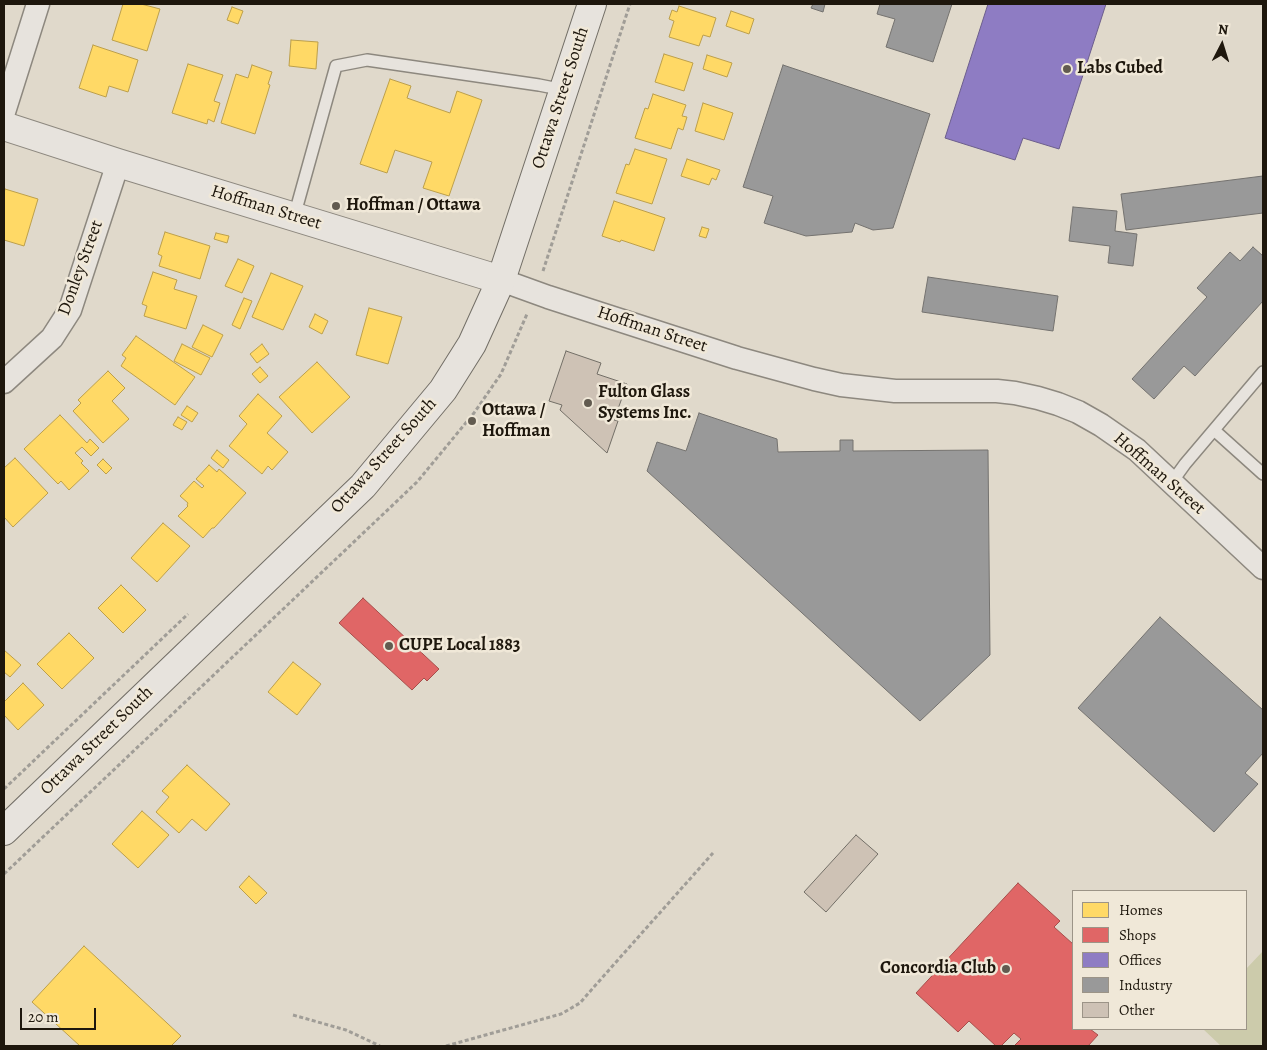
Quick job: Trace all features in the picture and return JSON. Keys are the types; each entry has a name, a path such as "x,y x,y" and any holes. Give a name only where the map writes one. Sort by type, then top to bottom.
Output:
{"main road":[{"name":"Ottawa Street South","path":"4,831 363,486 443,390 472,344 501,280 592,4"},
{"name":"Hoffman Street","path":"4,126 118,163 501,280"}],"street":[{"path":"4,112 38,4"},
{"name":"Donley Street","path":"4,382 52,338 70,310 118,163"},
{"name":"Hoffman Street","path":"501,280 737,358 814,379 841,385 895,391 997,391 1038,398 1064,407 1101,425 1137,450 1263,568"}],"lane":[{"path":"294,217 336,66 367,60 564,90"},
{"path":"1172,482 1263,372"},
{"path":"1214,430 1263,474"}],"path":[{"path":"546,262 630,4"},
{"path":"4,874 417,482 474,413 501,374 525,320"},
{"path":"4,789 192,611"},
{"path":"446,1046 561,1014 580,1003 714,853"},
{"path":"293,1015 346,1030 380,1046"}],"green space":[{"path":"1263,951 1263,1046 1221,1046 1204,1030 1247,1030 1247,968"}],"building: Homes":[{"path":"123,4 141,4 160,9 147,51 112,40"},
{"path":"679,6 716,18 710,37 703,35 699,46 669,37 674,21 669,19 672,10 677,12"},
{"path":"232,7 243,11 238,24 227,20"},
{"path":"731,11 754,19 749,34 726,26"},
{"path":"291,40 318,42 316,69 289,66"},
{"path":"93,45 138,60 128,92 109,86 106,97 79,88"},
{"path":"664,54 693,63 684,91 655,82"},
{"path":"707,55 732,63 727,77 703,69"},
{"path":"188,64 223,75 214,101 220,103 214,122 208,119 207,124 172,113"},
{"path":"252,65 272,72 268,84 270,85 255,134 221,123 236,74 248,78"},
{"path":"390,79 411,86 407,98 450,113 457,91 482,100 449,196 423,188 432,162 395,150 387,173 360,164"},
{"path":"653,94 686,105 682,116 687,117 683,130 678,128 671,149 635,138 645,108 648,109"},
{"path":"703,103 733,113 724,140 695,131"},
{"path":"635,149 667,159 652,204 616,193 626,164 629,165"},
{"path":"687,159 720,170 716,180 712,178 709,185 681,176"},
{"path":"5,189 38,199 24,246 4,240"},
{"path":"614,201 665,218 654,251 602,236"},
{"path":"702,227 709,229 706,238 699,236"},
{"path":"165,232 210,246 200,279 159,266 162,256 158,254"},
{"path":"216,233 229,236 227,243 214,239"},
{"path":"238,259 254,266 242,293 225,286"},
{"path":"153,272 177,280 174,289 197,296 186,329 144,316 147,306 142,304"},
{"path":"271,273 303,286 283,330 252,317"},
{"path":"244,298 252,301 240,329 232,325"},
{"path":"369,308 402,317 388,364 356,355"},
{"path":"315,314 328,321 322,334 309,327"},
{"path":"203,325 223,335 212,357 192,347"},
{"path":"136,336 195,377 175,405 121,366 126,358 122,355"},
{"path":"182,344 210,358 201,375 174,361"},
{"path":"262,344 269,354 257,363 250,354"},
{"path":"317,362 350,397 312,433 279,397"},
{"path":"260,367 268,376 260,383 252,374"},
{"path":"108,371 125,388 112,401 129,419 103,443 73,411 81,403 78,400"},
{"path":"258,394 282,416 267,433 288,452 272,470 268,466 262,474 229,446 247,424 239,416"},
{"path":"187,406 198,413 192,422 181,415"},
{"path":"60,415 87,443 90,439 99,448 91,456 82,447 75,453 89,471 69,490 61,481 58,484 24,449"},
{"path":"178,417 187,422 182,430 173,425"},
{"path":"217,450 229,460 223,468 211,458"},
{"path":"15,458 48,493 13,527 4,517 4,468"},
{"path":"103,459 112,468 106,474 97,465"},
{"path":"209,465 217,472 219,469 246,493 203,538 178,516 188,506 188,503 180,496 194,481 202,488 204,486 196,479"},
{"path":"163,523 190,546 157,582 131,558"},
{"path":"121,585 146,610 123,633 98,608"},
{"path":"69,633 94,658 62,689 37,664"},
{"path":"4,650 21,665 10,677 4,672"},
{"path":"293,662 321,684 297,715 268,692"},
{"path":"23,683 44,705 18,730 4,715 4,702"},
{"path":"187,765 230,804 206,831 192,819 179,833 156,812 169,797 162,791"},
{"path":"142,811 169,835 138,868 112,844"},
{"path":"249,876 267,893 256,904 239,887"},
{"path":"84,946 181,1036 171,1046 80,1046 32,1002"}],"building: Shops":[{"name":"CUPE Local 1883","path":"363,598 439,669 427,681 424,678 412,690 339,623"},
{"name":"Concordia Club","path":"1018,883 1060,921 1054,927 1072,943 1072,1030 1091,1030 1098,1035 1088,1046 1014,1046 1021,1039 1014,1033 1001,1046 996,1046 969,1021 958,1032 916,993"}],"building: Offices":[{"path":"988,4 1106,4 1059,149 1023,138 1015,160 945,138"}],"building: Industry":[{"path":"813,4 825,4 823,12 811,8"},
{"path":"880,4 952,4 933,62 886,47 895,19 877,14"},
{"path":"783,65 930,114 893,228 873,230 855,223 852,232 806,236 764,223 773,196 743,187"},
{"path":"1263,176 1263,213 1126,230 1121,194"},
{"path":"1073,207 1117,211 1115,231 1137,234 1133,266 1108,263 1110,246 1069,241"},
{"path":"1253,247 1263,256 1263,301 1195,376 1184,366 1154,399 1132,379 1207,297 1197,288 1230,252 1240,261"},
{"path":"928,277 1058,296 1053,331 922,312"},
{"path":"699,413 777,439 778,452 840,451 840,440 853,440 853,451 988,450 990,655 920,721 647,471 657,442 686,451"},
{"path":"1160,617 1263,710 1263,753 1245,773 1258,784 1214,832 1078,708"}],"building: Other":[{"name":"Fulton Glass Systems Inc.","path":"566,351 601,363 597,374 627,384 614,420 618,421 607,453 560,410 562,405 549,401"},
{"path":"856,835 878,854 826,912 804,892"}],"place":[{"name":"Labs Cubed","path":"1067,69"},
{"name":"Hoffman / Ottawa","path":"336,206"},
{"name":"Fulton Glass Systems Inc.","path":"588,403"},
{"name":"Ottawa / Hoffman","path":"472,421"},
{"name":"CUPE Local 1883","path":"389,646"},
{"name":"Concordia Club","path":"1006,969"}]}
